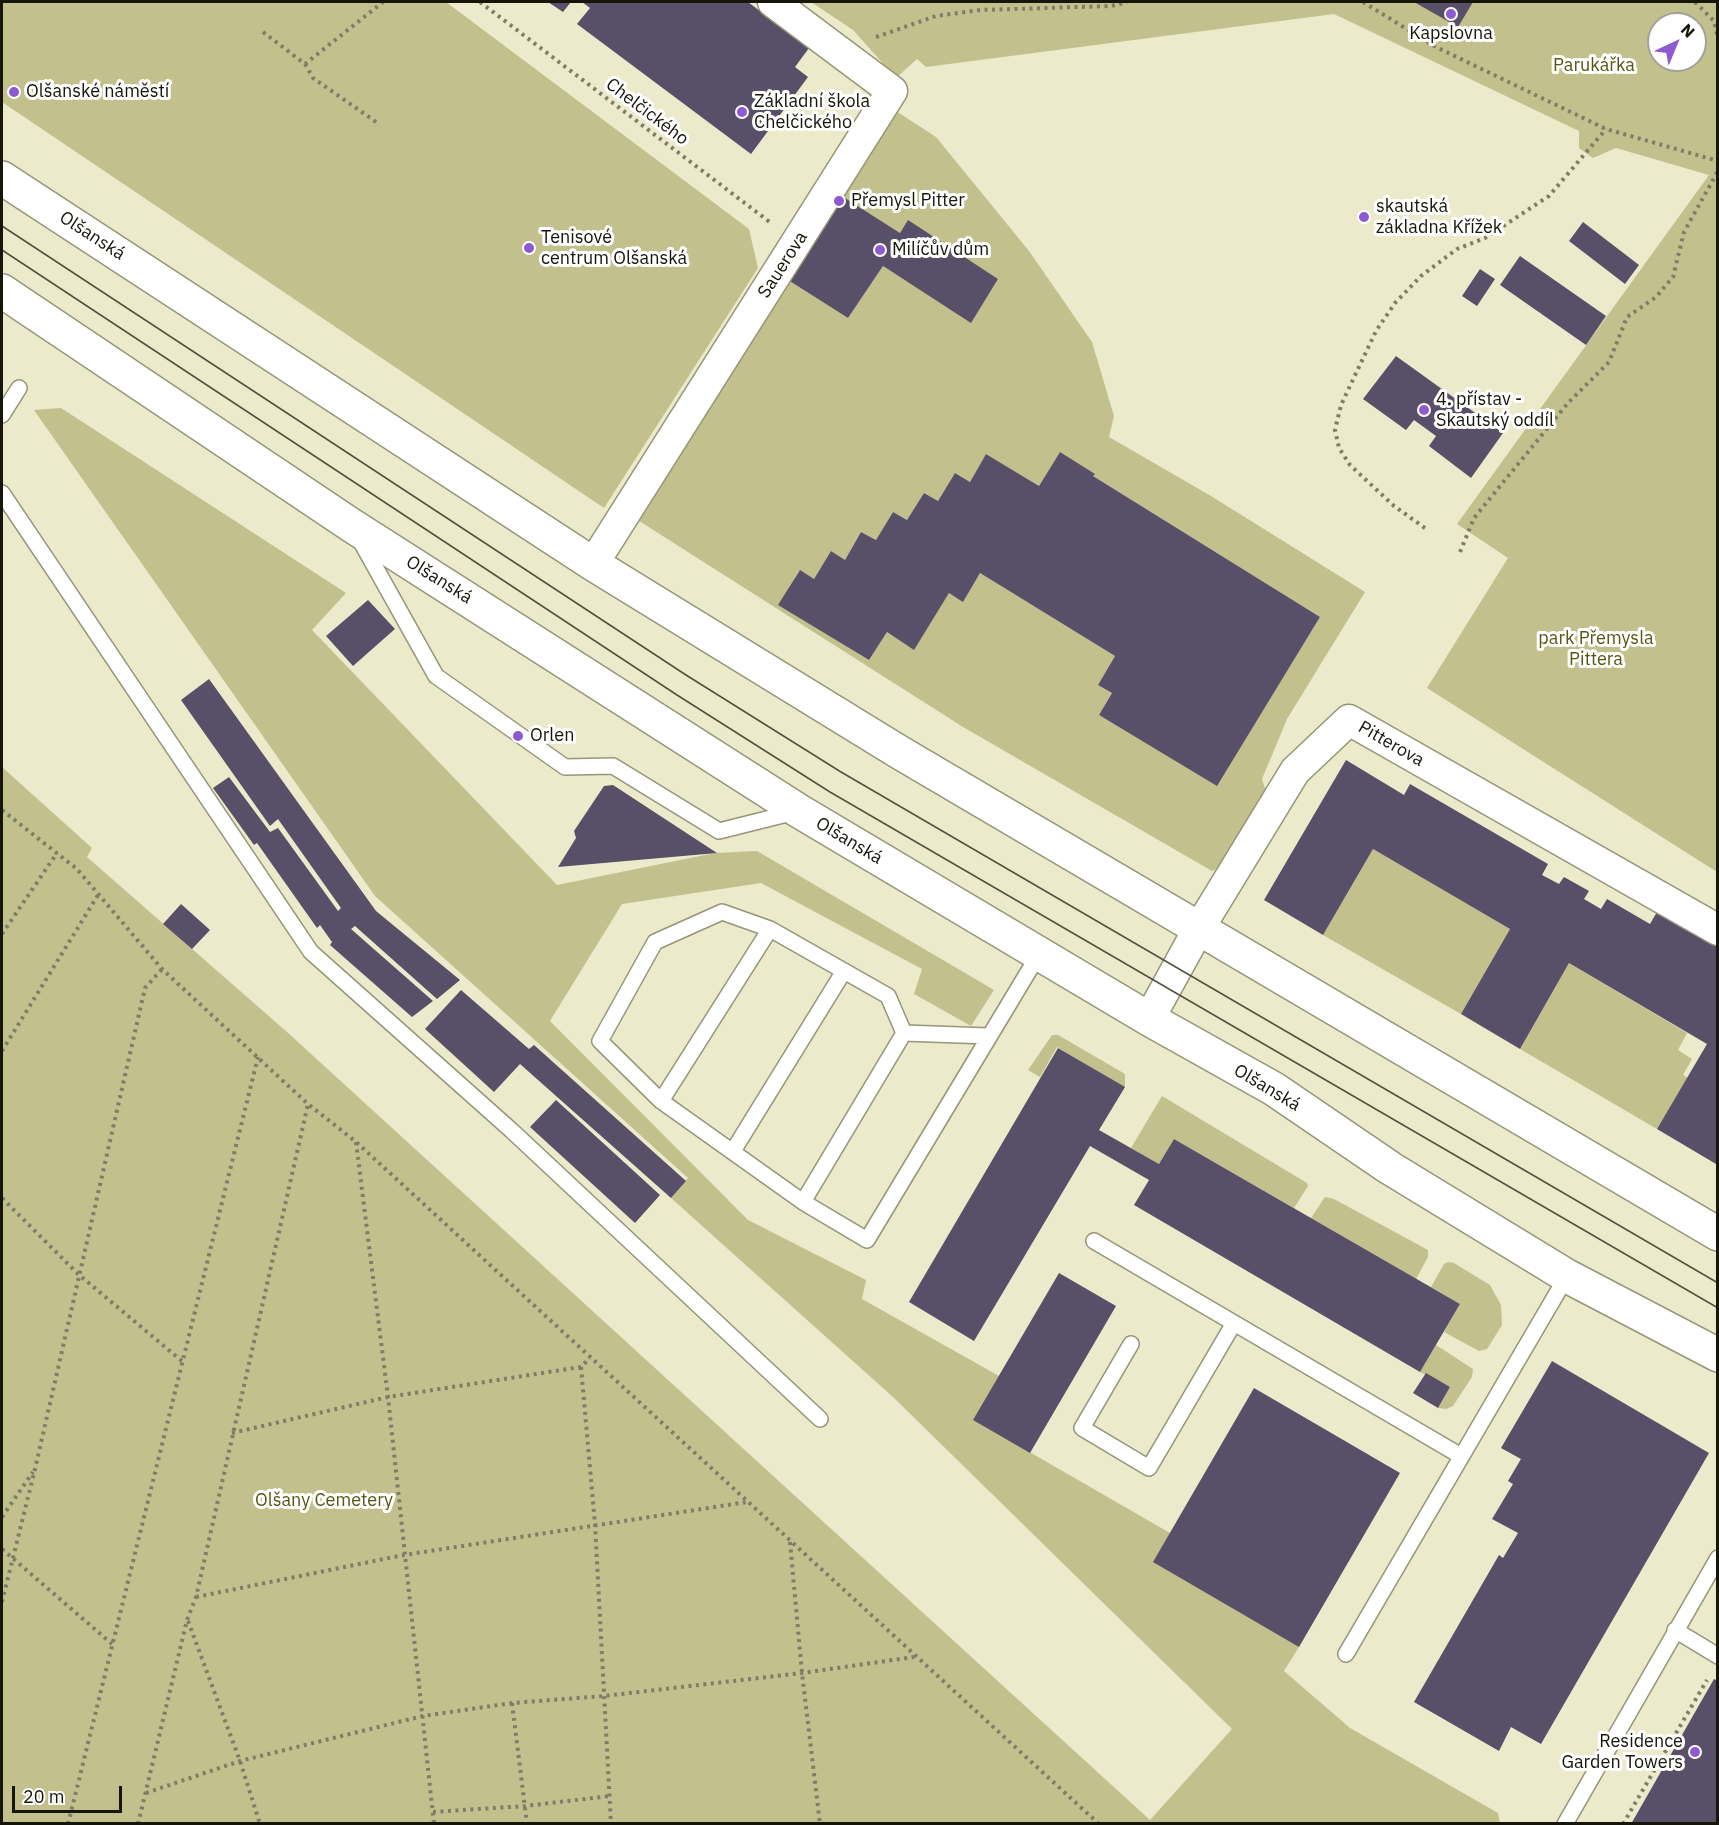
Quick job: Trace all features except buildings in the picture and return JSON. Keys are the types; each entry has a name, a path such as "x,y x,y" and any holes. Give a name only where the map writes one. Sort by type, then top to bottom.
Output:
{"street":[{"name":"Sauerova","path":"593,564 892,91 773,2"},
{"name":"Olšanská","path":"2,178 593,564 909,758 1198,930 1716,1229"},
{"name":"Olšanská","path":"2,291 351,525 799,811 1149,1019 1274,1089 1390,1168 1567,1276 1718,1355"},
{"name":"Pitterova","path":"1149,1019 1198,930 1295,771 1349,720 1718,930"}],"lane":[{"path":"2,416 19,388"},
{"path":"2,493 311,952 511,1131 820,1419"},
{"path":"351,525 436,676 565,767 613,766 719,831 799,811"},
{"path":"904,1033 888,996 770,929 722,912 655,942 600,1041 661,1101 803,1202 867,1240 1039,954"},
{"path":"661,1101 770,929"},
{"path":"732,1152 844,971"},
{"path":"904,1033 988,1036"},
{"path":"803,1202 904,1033"},
{"path":"1094,1241 1461,1456"},
{"path":"1346,1654 1567,1276"},
{"path":"1131,1344 1082,1428 1149,1468 1234,1323"},
{"path":"1564,1824 1718,1558"},
{"path":"1675,1630 1718,1656"}],"path":[{"path":"305,64 383,2"},
{"name":"Chelčického","path":"480,2 798,243"},
{"path":"875,37 936,16 980,10 1111,6 1127,2"},
{"path":"1363,2 1436,47 1606,129 1718,161"},
{"path":"1695,2 1716,20 1718,39"},
{"path":"263,32 305,64 313,78 376,122"},
{"path":"1425,528 1394,506 1350,465 1339,448 1335,430 1341,405 1376,331 1395,303 1421,276 1457,249 1485,238 1549,196 1606,129"},
{"path":"1460,552 1474,518 1568,403 1609,362 1627,317 1656,297 1673,277 1684,232 1718,171"},
{"path":"2,810 77,869 162,969 258,1058 308,1104 356,1141 1099,1824"},
{"path":"2,934 57,854"},
{"path":"2,1052 98,895"},
{"path":"2,1602 11,1558 36,1469 78,1274 145,988 162,969"},
{"path":"68,1824 258,1058"},
{"path":"138,1824 188,1620 196,1597 308,1104"},
{"path":"356,1141 388,1397 434,1824"},
{"path":"2,1198 78,1274 183,1362"},
{"path":"232,1433 388,1397 581,1367 590,1358"},
{"path":"581,1367 595,1524 611,1824"},
{"path":"2,1517 36,1469"},
{"path":"196,1597 404,1555 747,1502"},
{"path":"790,1542 802,1673 820,1824"},
{"path":"2,1549 112,1644"},
{"path":"188,1620 240,1761 260,1824"},
{"path":"146,1792 240,1761 423,1716 512,1703 604,1696 802,1673 915,1657"},
{"path":"1623,1824 1712,1671"},
{"path":"512,1703 527,1824"},
{"path":"433,1812 525,1806 610,1796"}],"green space":[{"name":"Tenisové centrum Olšanská","path":"2,2 446,2 749,229 758,268 604,508 2,102"},
{"name":"park Přemysla Pittera","path":"811,2 1717,2 1717,872 1427,688 1508,558 1457,524 1709,175 1616,148 1593,158 1579,148 1579,131 1334,14 926,67 917,59 896,78 853,30"},
{"path":"896,111 936,137 1029,251 1092,342 1114,416 1109,437 1211,496 1365,592 1287,719 1262,779 1266,791 1222,866 1212,871 963,727 636,519 788,280 848,318 883,266 971,322 998,279 908,221 900,233 842,196","holes":["1060,452 1094,474 1093,476 1320,617 1217,785 1099,715 1112,693 1098,685 1115,656 980,573 963,601 949,593 914,649 887,632 869,660 779,605 799,571 814,579 831,551 845,560 861,532 876,540 893,512 907,520 924,493 938,501 955,473 970,482 986,454 1039,486"]},
{"name":"Olšany Cemetery","path":"61,408 346,593 312,630 557,885 715,853 757,851 994,990 971,1026 914,994 922,969 761,883 622,904 550,1021 748,1220 866,1280 862,1299 999,1376 974,1420 1170,1533 1299,1647 1284,1671 1350,1728 1498,1813 1500,1823 2,1823 2,767 92,848 87,857 287,1032 1150,1820 1232,1729 893,1397 671,1198 688,1178 375,896 34,410"},
{"path":"1373,849 1510,929 1461,1014 1323,935"},
{"path":"1569,963 1687,1033 1678,1050 1692,1059 1683,1075 1688,1078 1657,1129 1520,1049"},
{"path":"1052,1035 1058,1035 1125,1074 1125,1088 1057,1047 1040,1077 1028,1070"},
{"path":"1162,1096 1307,1183 1308,1186 1294,1208 1174,1139 1159,1164 1131,1148"},
{"path":"1325,1197 1334,1199 1428,1250 1428,1257 1416,1279 1311,1218"},
{"path":"1454,1263 1490,1285 1501,1305 1502,1325 1487,1349 1479,1351 1444,1332 1460,1304 1431,1287 1444,1264"},
{"path":"1436,1345 1473,1369 1472,1377 1453,1406 1446,1409 1438,1408 1450,1387 1420,1372"}],"tram line":[{"path":"2,226 686,675 841,772 1718,1283"},
{"path":"2,250 677,695 830,792 1718,1308"}],"place":[{"name":"Kapslovna","path":"1451,14"},
{"name":"Olšanské náměstí","path":"14,92"},
{"name":"Základní škola Chelčického","path":"742,112"},
{"name":"Přemysl Pitter","path":"839,201"},
{"name":"skautská základna Křížek","path":"1364,217"},
{"name":"Tenisové centrum Olšanská","path":"529,248"},
{"name":"Milíčův dům","path":"880,250"},
{"name":"4. přístav - Skautský oddíl","path":"1424,410"},
{"name":"Orlen","path":"518,736"},
{"name":"Residence Garden Towers","path":"1695,1752"}],"park label":[{"name":"Parukářka","path":"1594,66"}]}
